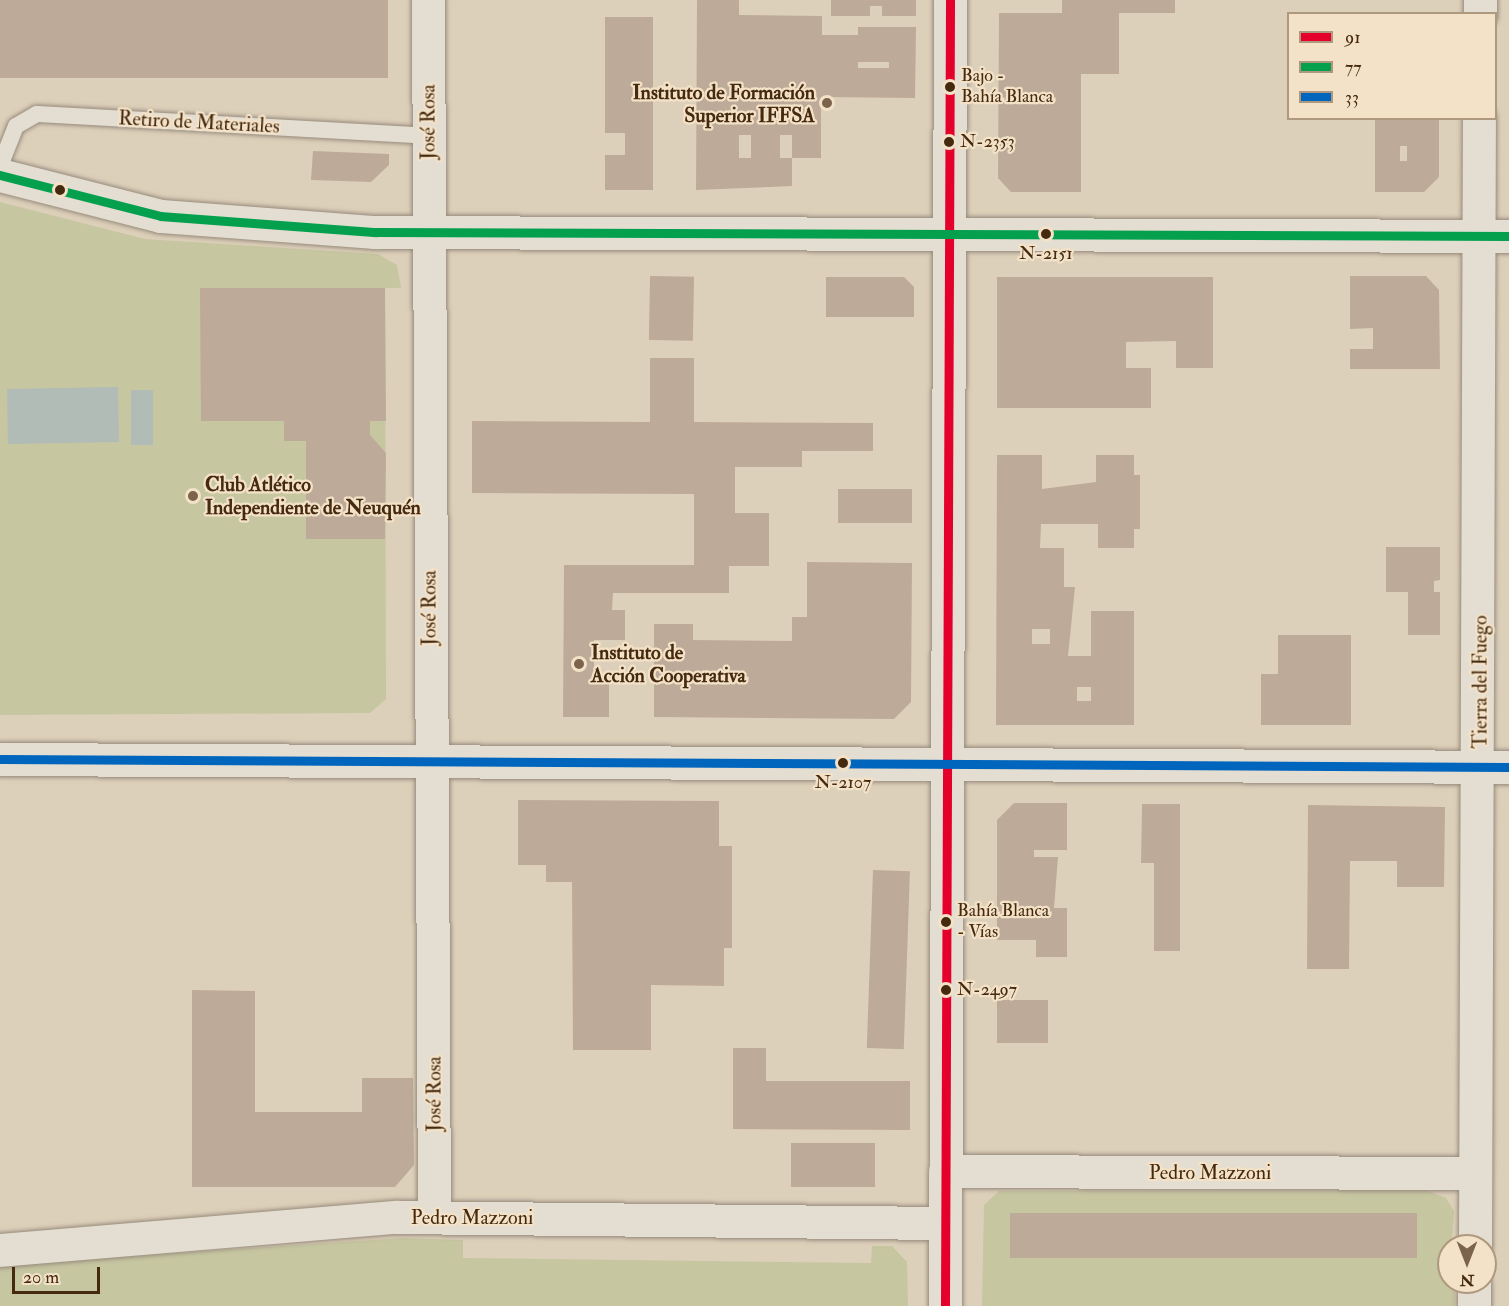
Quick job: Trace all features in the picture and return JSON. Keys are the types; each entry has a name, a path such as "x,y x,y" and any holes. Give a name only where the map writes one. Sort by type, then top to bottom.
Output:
{"street":[{"name":"José Rosa","path":"428,0 434,1216"},
{"path":"945,1306 950,0"},
{"name":"Tierra del Fuego","path":"1475,1234 1495,767 1494,236 1479,120"},
{"path":"0,175 161,216 429,233 1494,236"},
{"path":"0,759 1495,767"},
{"name":"Pedro Mazzoni","path":"945,1171 1476,1173"},
{"name":"Pedro Mazzoni","path":"0,1250 434,1216 945,1223"}],"lane":[{"name":"Retiro de Materiales","path":"0,166 16,126 37,114 428,136"}],"green space":[{"name":"Club Atlético Independiente de Neuquén","path":"0,202 145,239 378,254 397,265 401,288 385,288 386,699 370,713 0,715"},
{"path":"1425,1190 1446,1198 1454,1211 1452,1234 1437,1234 1437,1294 1455,1294 1455,1306 982,1306 984,1205 999,1191"},
{"path":"402,1238 463,1240 463,1258 871,1263 872,1246 892,1246 907,1262 908,1306 0,1306 0,1265"}],"shaded area":[{"path":"118,387 119,442 8,444 7,389"},
{"path":"131,390 153,390 153,445 131,445"}],"building":[{"path":"0,0 388,0 388,78 0,78"},
{"name":"Instituto de Formación Superior IFFSA","path":"697,0 739,0 739,15 822,16 822,35 858,35 858,27 916,27 915,98 821,97 821,158 792,158 792,186 696,190","holes":["858,62 889,62 889,68 858,68","739,135 751,135 751,158 739,158","780,135 792,135 792,158 780,158"]},
{"path":"831,0 916,0 916,16 882,16 882,6 870,6 870,16 831,16"},
{"path":"1062,0 1175,0 1175,13 1119,13 1119,74 1081,74 1081,192 1011,192 998,178 999,13 1062,13"},
{"path":"605,17 653,17 653,190 605,190 605,155 625,155 625,133 605,133"},
{"path":"1375,120 1439,120 1439,177 1424,192 1375,192","holes":["1400,146 1407,146 1407,161 1400,161"]},
{"path":"313,151 389,154 389,165 371,182 311,180"},
{"path":"650,276 694,277 693,341 649,340"},
{"path":"1350,276 1426,276 1439,290 1440,369 1350,369 1350,349 1373,349 1373,328 1350,329"},
{"path":"826,277 904,277 914,287 914,317 826,317"},
{"path":"997,277 1213,277 1213,368 1176,368 1176,341 1126,342 1126,368 1151,368 1151,408 997,408"},
{"path":"200,288 385,288 386,421 370,421 370,435 386,453 385,539 306,539 306,441 284,441 284,421 201,421"},
{"path":"650,358 694,358 694,422 873,423 873,451 802,451 802,467 735,467 735,513 769,513 769,566 729,566 729,593 613,593 612,610 625,610 625,640 594,640 594,676 609,676 609,717 563,717 564,565 694,565 694,494 472,493 472,421 650,422"},
{"path":"997,455 1042,455 1042,489 1096,482 1096,455 1134,455 1134,475 1140,475 1140,529 1134,529 1134,548 1098,548 1098,524 1041,524 1040,548 1064,548 1064,587 1075,587 1068,656 1091,656 1091,611 1134,611 1134,725 996,725","holes":["1032,629 1050,629 1050,644 1032,644","1077,687 1091,687 1091,701 1077,701"]},
{"path":"838,489 912,489 912,523 838,523"},
{"path":"1386,547 1440,547 1440,580 1434,581 1434,592 1440,592 1440,635 1408,635 1408,592 1386,592"},
{"path":"807,562 912,563 911,702 894,719 654,717 654,624 693,624 693,640 792,641 792,617 807,617"},
{"path":"1278,635 1351,635 1351,725 1261,725 1261,674 1278,674"},
{"path":"518,800 719,801 719,846 732,846 732,948 724,948 724,986 651,985 651,1050 573,1050 572,882 546,882 546,865 518,865"},
{"path":"1014,803 1067,803 1067,850 1034,850 1034,857 1058,857 1054,908 1067,908 1067,957 1036,957 1036,940 997,940 997,820"},
{"path":"1142,804 1180,804 1180,951 1154,951 1154,863 1141,863"},
{"path":"1308,805 1445,807 1444,887 1397,887 1397,861 1350,861 1349,969 1307,969"},
{"path":"873,870 910,871 904,1049 867,1048"},
{"path":"192,990 255,991 255,1112 362,1112 362,1078 413,1078 414,1165 395,1187 192,1187"},
{"path":"997,1000 1048,1000 1048,1043 997,1043"},
{"path":"733,1048 766,1048 766,1081 910,1081 910,1130 733,1129"},
{"path":"791,1143 875,1143 875,1187 791,1187"},
{"path":"1010,1213 1417,1213 1417,1258 1010,1258"}],"transit line":[{"name":"91","path":"945,1306 950,0"},
{"name":"77","path":"0,175 161,216 375,232 1509,236"},
{"name":"33","path":"0,759 1509,767"}],"place":[{"name":"Bajo - Bahía Blanca","path":"950,87"},
{"name":"Instituto de Formación Superior IFFSA","path":"827,103"},
{"name":"N-2353","path":"949,142"},
{"name":"N-2151","path":"1046,234"},
{"name":"Club Atlético Independiente de Neuquén","path":"193,496"},
{"name":"Instituto de Acción Cooperativa","path":"579,664"},
{"name":"N-2107","path":"843,763"},
{"name":"Bahía Blanca - Vías","path":"946,922"},
{"name":"N-2497","path":"946,990"}]}
